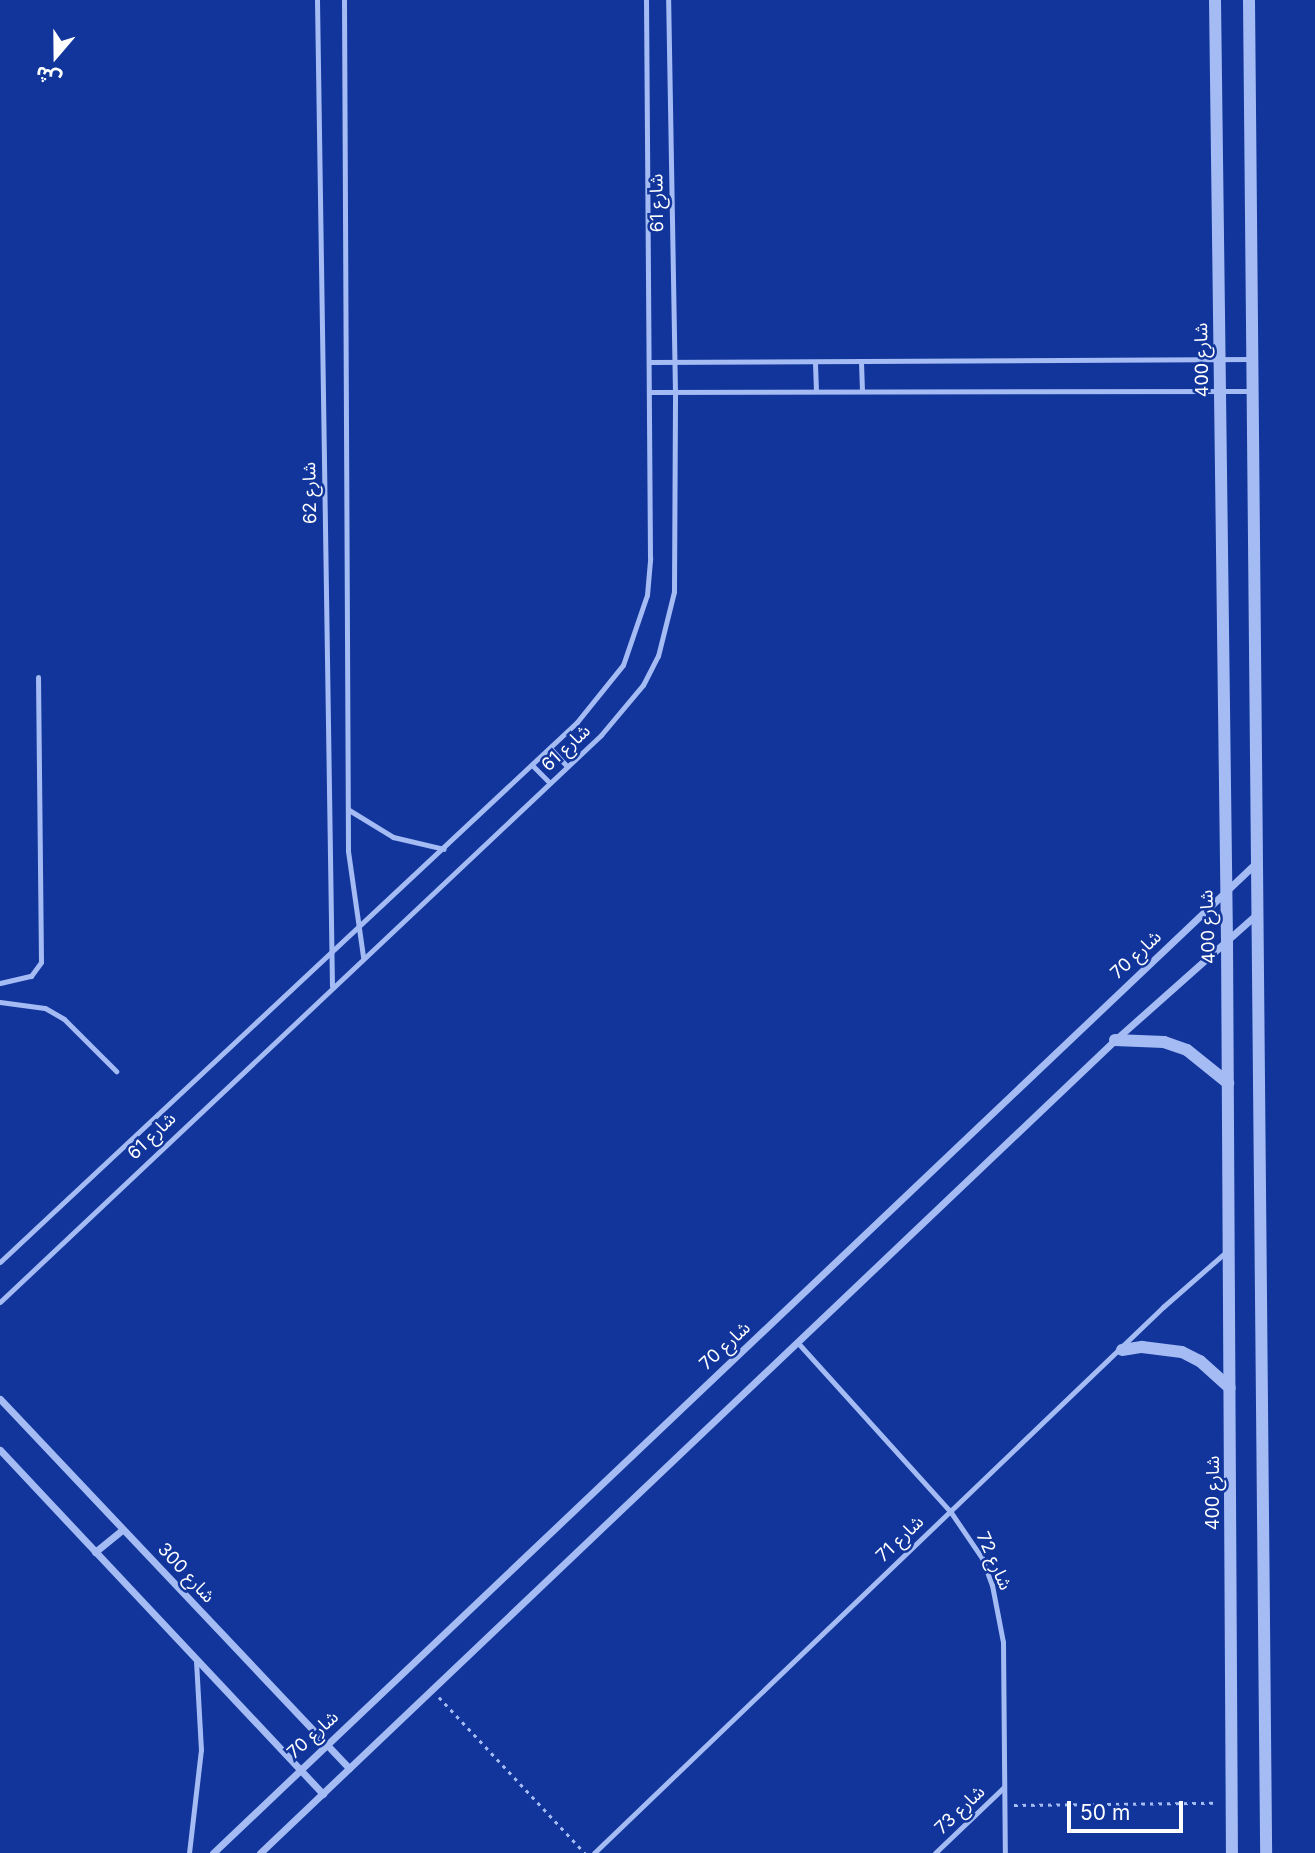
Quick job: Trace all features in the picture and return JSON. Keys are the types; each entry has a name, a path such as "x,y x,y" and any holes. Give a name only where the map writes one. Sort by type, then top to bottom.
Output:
{"street":[{"name":"شارع 400","path":"1215,0 1230,1248 1232,1853"},
{"path":"1249,0 1255,391 1266,1853"},
{"name":"شارع 70","path":"213,1853 298,1769 327,1745 1259,862"},
{"path":"260,1853 1115,1040 1259,912"},
{"path":"1115,1040 1164,1042 1188,1051 1228,1083"},
{"path":"1122,1350 1142,1347 1182,1352 1200,1361 1230,1388"},
{"name":"شارع 300","path":"0,1399 349,1768"},
{"path":"0,1450 323,1794"},
{"path":"95,1552 122,1529"}],"lane":[{"name":"شارع 62","path":"317,0 332,986"},
{"name":"شارع 62","path":"344,0 349,810 356,931 363,957"},
{"name":"شارع 61","path":"0,1262 550,748 602,695 638,631 650,558 646,0"},
{"name":"شارع 61","path":"0,1302 550,783 637,694 658,656 668,624 674,581 675,392 667,0"},
{"path":"649,362 1254,359"},
{"path":"815,362 816,390"},
{"path":"861,362 862,390"},
{"path":"649,392 1255,391"},
{"path":"0,983 31,976 41,962 38,677"},
{"path":"550,748 567,766"},
{"path":"532,765 550,783"},
{"path":"349,810 393,838 444,849"},
{"path":"0,1002 45,1008 64,1019 116,1071"},
{"name":"شارع 71","path":"594,1853 950,1511 1230,1248"},
{"name":"شارع 72","path":"799,1343 950,1511 982,1558 1000,1613 1005,1853"},
{"path":"189,1853 201,1749 195,1660"},
{"name":"شارع 73","path":"935,1853 1004,1787"}],"path":[{"path":"433,1690 585,1853"},
{"path":"1005,1805 1231,1803"}]}
